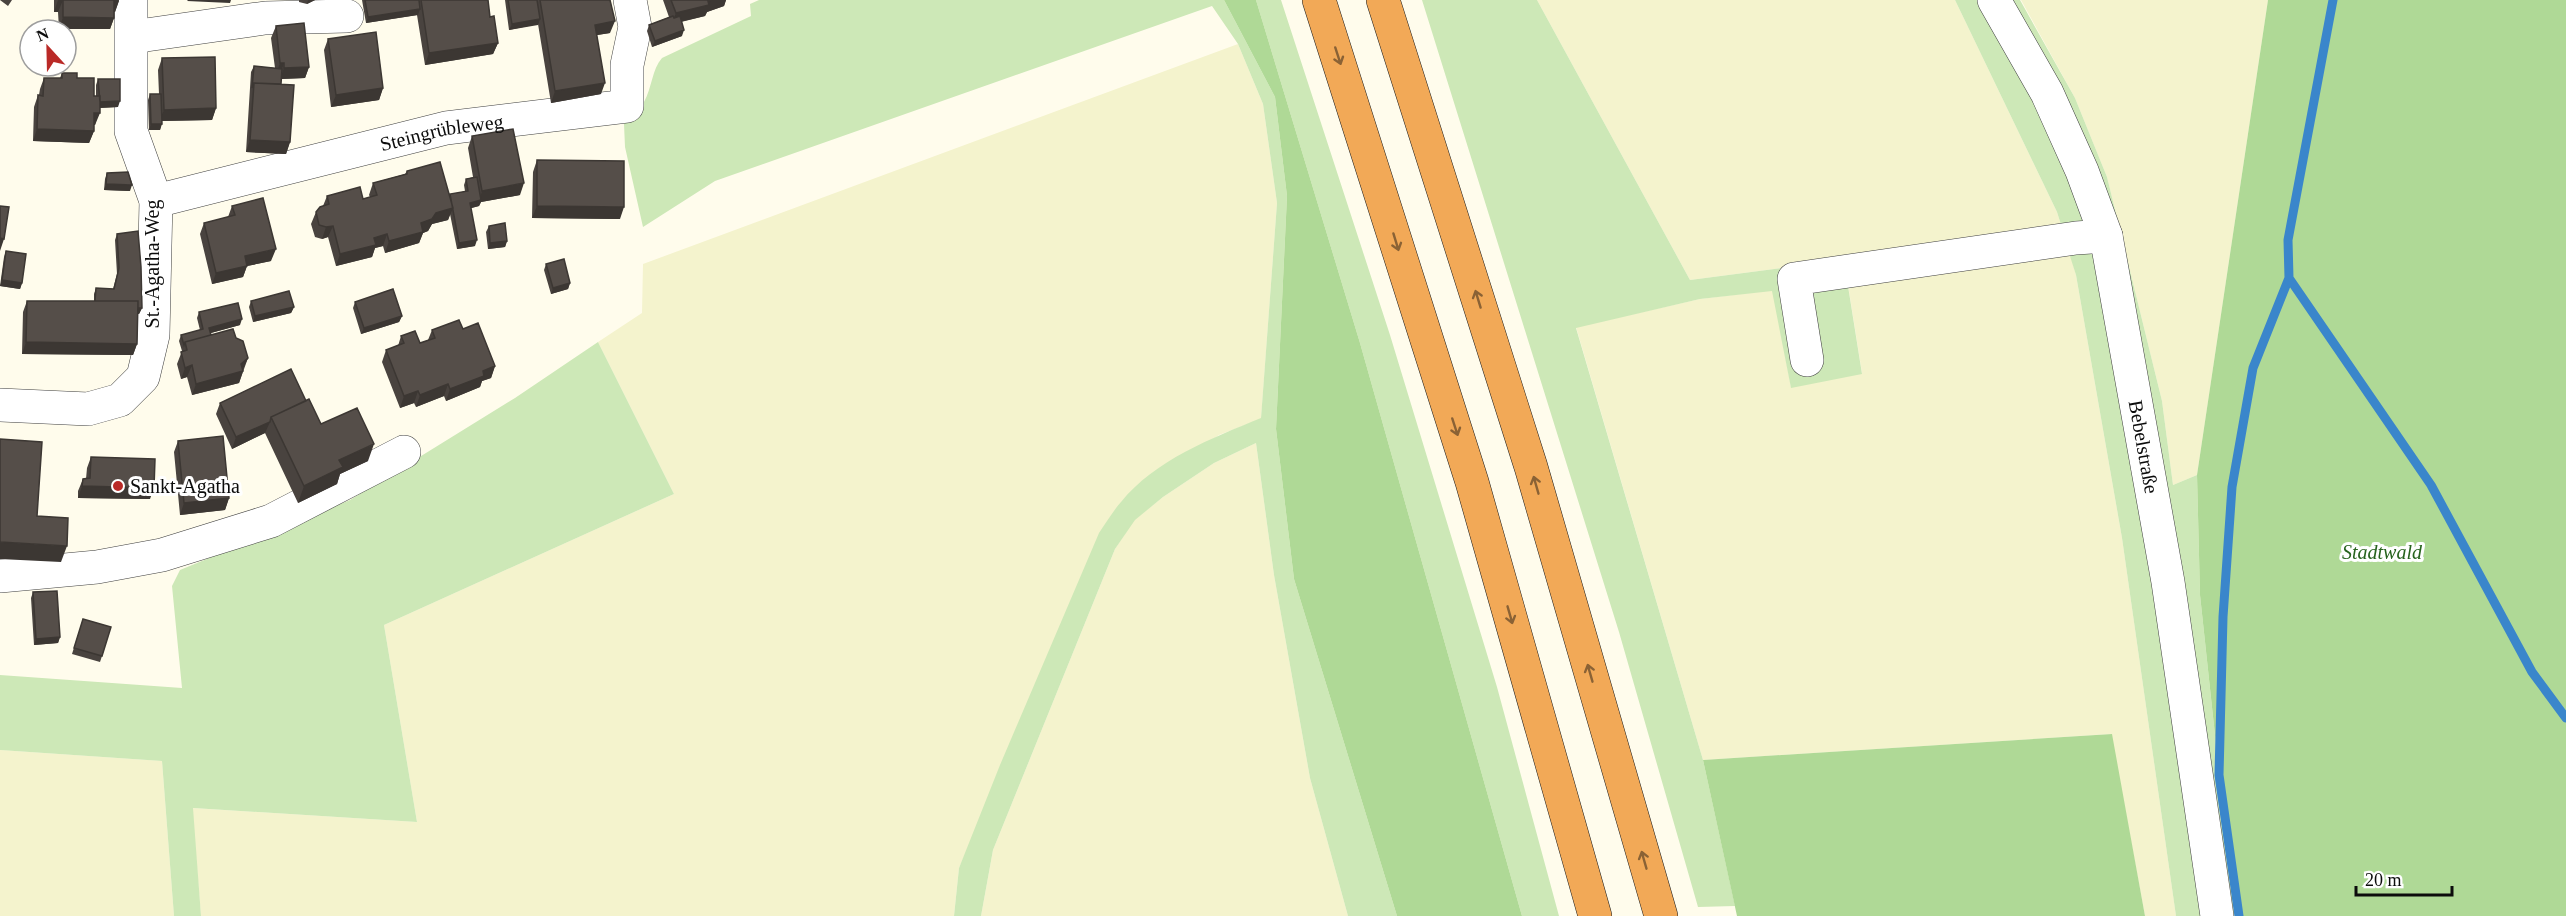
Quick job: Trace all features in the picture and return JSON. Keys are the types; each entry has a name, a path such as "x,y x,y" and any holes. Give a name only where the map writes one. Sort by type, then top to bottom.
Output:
{"highway":[{"path":"1319,0 1472,482 1595,916"},
{"path":"1383,0 1527,456 1661,916"}],"street":[{"name":"St.-Agatha-Weg","path":"0,405 88,409 120,400 143,377 153,335 156,201 131,131 131,0"},
{"name":"Steingrübleweg","path":"156,201 446,128 627,106 627,65 635,27 630,0"},
{"name":"Bebelstraße","path":"1994,0 2047,93 2082,171 2106,236 2168,582 2217,916"},
{"path":"132,37 265,18 347,16"},
{"path":"1807,360 1794,279 2076,238 2106,236"},
{"path":"0,576 97,567 162,555 271,521 405,452"}],"green space":[{"path":"759,0 1224,0 1275,97 1287,196 1276,429 1294,579 1397,916 1348,916 1310,778 1274,575 1256,443 1214,463 1163,497 1135,520 1115,549 993,850 981,916 954,916 959,868 1000,765 1099,533 1121,502 1150,474 1185,452 1261,418 1277,203 1263,104 1238,44 1212,6 715,181 643,227 625,147 624,124 644,102 662,58 751,16 750,4"},
{"path":"1224,0 1256,0 1360,343 1522,916 1397,916 1294,579 1276,429 1287,196 1275,97"},
{"path":"1256,0 1281,0 1390,335 1497,687 1559,916 1522,916 1360,343"},
{"path":"1422,0 1537,0 1690,280 2063,231 2057,212 1955,0 2020,0 2075,98 2107,177 2162,401 2173,485 2197,475 2200,595 2223,810 2239,916 2176,916 2122,538 2076,275 2069,253 1848,286 1862,374 1791,388 1772,291 1700,299 1576,328 1703,760 1735,906 1698,907 1619,632"},
{"path":"1537,0 1955,0 2057,212 2063,231 1690,280"},
{"path":"2021,0 2268,0 2197,475 2173,485 2162,401 2107,177 2075,98"},
{"name":"Stadtwald","path":"2268,0 2566,0 2566,916 2239,916 2223,810 2200,595 2197,475"},
{"path":"1238,44 1263,104 1277,203 1261,419 1219,435 1122,501 959,868 954,916 201,916 192,808 417,822 384,625 674,494 598,342 642,313 643,264"},
{"path":"2070,253 2076,275 2122,538 2176,916 2145,916 2111,734 1703,760 1576,327 1700,299 1773,290 1791,387 1862,373 1848,285"},
{"path":"598,342 674,494 384,625 417,822 193,808 201,916 174,916 162,761 0,750 0,675 182,688 172,586 180,570 350,500 515,398"},
{"path":"1256,443 1274,575 1310,778 1348,916 981,916 993,850 1115,549 1134,520 1163,497 1214,463"},
{"path":"2112,734 2145,916 1737,916 1703,760"},
{"path":"0,750 162,761 174,916 0,916"}],"building":[{"path":"63,0 114,0 114,18 63,17"},
{"path":"365,0 419,0 420,9 368,17"},
{"path":"421,0 488,0 490,17 494,16 498,43 429,53"},
{"path":"508,0 537,0 540,19 512,24"},
{"path":"540,0 610,0 615,21 595,25 605,83 555,91"},
{"path":"671,0 712,0 708,1 709,5 676,13"},
{"path":"673,16 674,18 680,16 684,30 655,41 649,25"},
{"path":"304,23 309,67 284,68 284,63 280,63 276,26"},
{"path":"376,32 383,88 336,95 328,39"},
{"path":"215,57 216,108 164,110 162,58"},
{"path":"254,66 282,69 281,84 254,83 252,88"},
{"path":"44,78 94,78 94,96 100,96 100,113 94,113 94,131 37,129 38,95 43,96"},
{"path":"98,79 120,79 120,101 100,102"},
{"path":"254,83 294,85 290,142 250,140"},
{"path":"150,94 161,94 162,124 151,124"},
{"path":"513,129 524,183 482,191 472,136"},
{"path":"537,160 624,161 624,207 537,206"},
{"path":"440,162 453,208 436,213 432,219 421,223 423,232 389,241 387,234 374,238 376,245 340,254 333,226 319,225 316,212 320,207 329,204 327,196 360,187 363,199 377,195 373,183"},
{"path":"128,172 132,185 106,184 107,173"},
{"path":"477,177 481,200 470,203 477,240 459,243 450,194 468,191 466,179"},
{"path":"263,198 276,249 245,256 247,266 216,273 204,223 235,215 232,206"},
{"path":"0,206 9,207 4,239 0,238"},
{"path":"505,223 507,241 490,243 489,226"},
{"path":"138,231 142,308 138,308 138,301 95,301 96,288 114,289 119,268 117,234"},
{"path":"6,251 26,254 22,283 2,280"},
{"path":"564,259 570,283 553,288 546,264"},
{"path":"393,289 402,316 364,328 355,302"},
{"path":"289,291 294,307 255,316 251,301"},
{"path":"27,301 138,301 137,344 26,342"},
{"path":"238,303 242,319 209,328 211,335 185,342 184,345 181,335 203,329 199,312"},
{"path":"459,320 463,329 478,323 495,366 483,371 484,376 450,389 448,384 420,395 418,391 404,396 386,350 404,343 401,336 415,331 420,343 435,338 432,330"},
{"path":"233,329 236,338 243,341 248,358 241,364 243,371 196,384 192,365 185,368 181,352 187,350 185,342"},
{"path":"291,369 306,401 271,417 270,422 236,437 220,403"},
{"path":"309,399 321,424 357,408 374,444 339,460 343,467 304,486 271,417"},
{"path":"223,436 229,498 184,503 178,441"},
{"path":"0,439 42,442 37,516 68,518 67,546 0,542"},
{"path":"91,457 155,459 154,488 82,486 83,479 90,478"},
{"path":"57,591 60,637 36,639 33,592"},
{"path":"83,619 111,627 102,656 74,648"}],"waterway":[{"path":"2333,0 2288,240 2289,278 2431,485 2532,672 2566,718"},
{"path":"2239,916 2219,775 2223,617 2232,487 2253,368 2289,278"}],"place":[{"name":"Sankt-Agatha","path":"118,486"}]}
